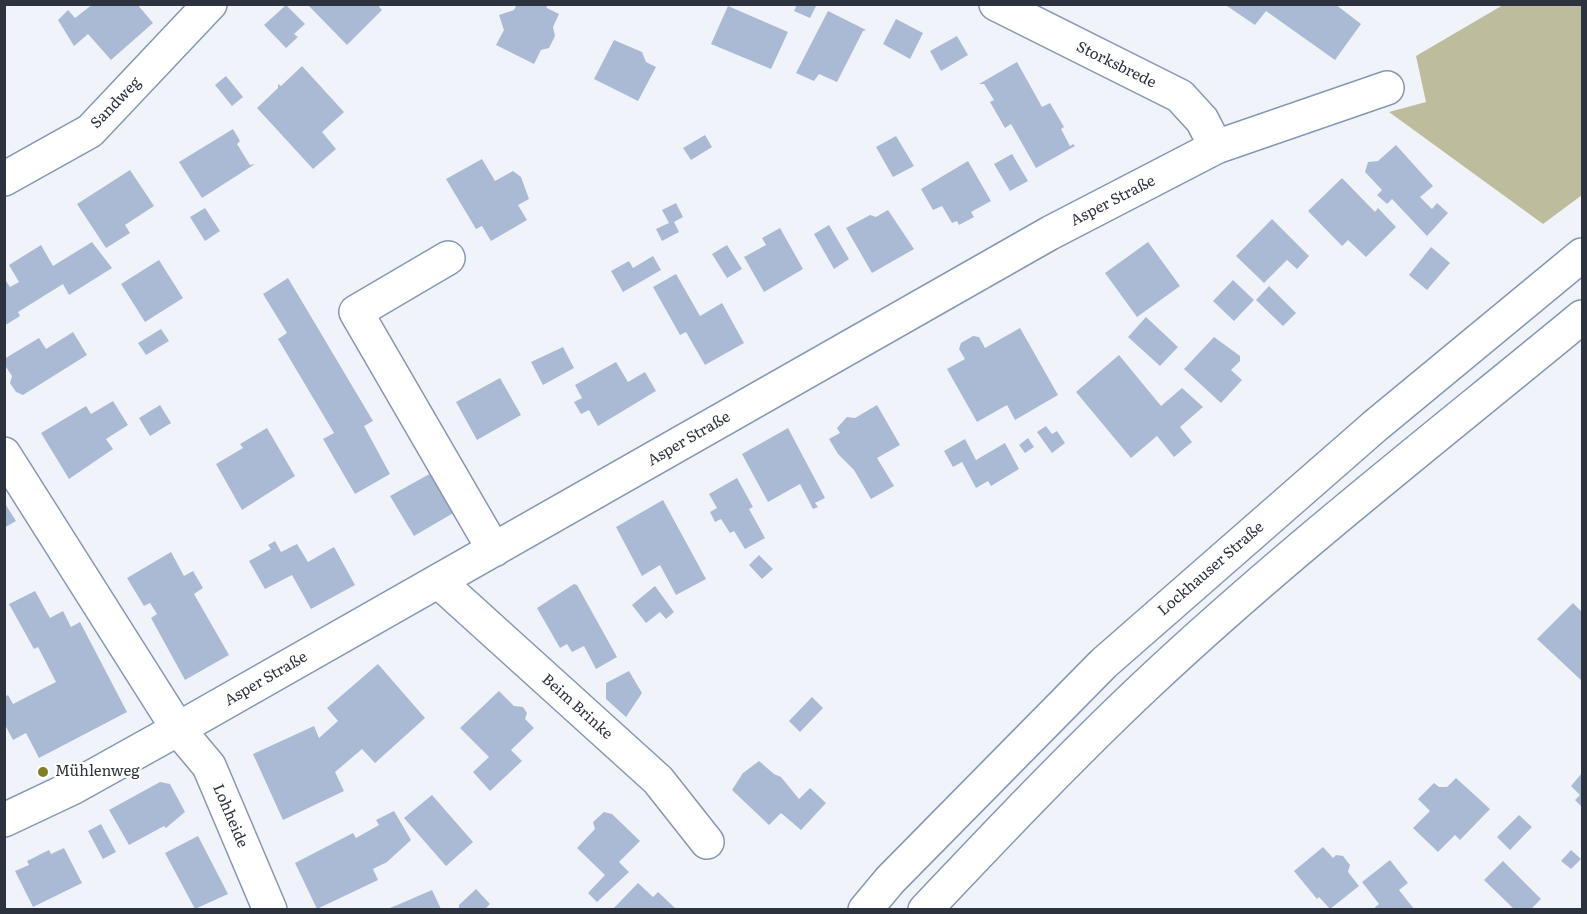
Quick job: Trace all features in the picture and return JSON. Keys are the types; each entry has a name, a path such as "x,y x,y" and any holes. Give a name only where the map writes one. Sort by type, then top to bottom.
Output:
{"street":[{"name":"Sandweg","path":"4,179 90,131 210,4"},
{"name":"Storksbrede","path":"1002,6 1180,96 1202,120 1216,147"},
{"name":"Asper Straße","path":"4,820 72,788 178,729 1042,238 1216,147 1387,88"},
{"name":"Lockhauser Straße","path":"865,909 890,880 1104,663 1375,426 1582,255"},
{"path":"448,258 356,312 494,550"},
{"path":"926,909 1006,825 1143,689 1299,550 1582,317"},
{"path":"4,454 178,729"},
{"name":"Beim Brinke","path":"438,581 658,780 707,842"},
{"name":"Lohheide","path":"178,729 209,766 270,909"}],"green space":[{"path":"1503,5 1582,5 1582,195 1543,224 1389,112 1426,102 1416,56"}],"building":[{"path":"93,4 137,4 153,23 111,60 88,34 74,46 58,20 68,10 75,18"},
{"path":"307,4 377,4 382,10 347,45"},
{"path":"517,4 546,4 547,8 559,14 553,27 555,36 549,48 541,50 534,64 496,45 504,30 499,15 514,10"},
{"path":"797,4 817,4 810,18 794,11"},
{"path":"1224,4 1335,4 1361,24 1335,60 1266,11 1255,25"},
{"path":"286,5 305,24 294,34 298,37 286,48 264,25"},
{"path":"728,6 788,32 771,69 711,44"},
{"path":"828,11 866,30 863,31 837,82 819,74 814,81 796,73"},
{"path":"896,19 923,33 910,59 883,44"},
{"path":"957,36 968,55 941,71 930,51"},
{"path":"614,40 642,52 646,62 656,67 638,101 594,79"},
{"path":"1017,62 1042,107 1050,103 1064,127 1061,129 1070,146 1073,144 1075,146 1036,168 1011,124 1005,128 990,102 994,100 984,84 979,84"},
{"path":"302,66 344,112 322,132 336,149 313,169 257,108 278,88 278,84 281,86"},
{"path":"226,76 243,97 232,106 215,85"},
{"path":"233,129 240,141 237,144 250,165 255,164 202,198 179,162"},
{"path":"705,135 712,147 691,160 683,148"},
{"path":"896,136 914,166 893,177 876,147"},
{"path":"1396,145 1433,186 1420,197 1432,209 1437,203 1448,213 1427,236 1392,199 1387,204 1377,195 1382,190 1365,172 1368,162 1378,161"},
{"path":"1012,154 1028,181 1010,191 994,164"},
{"path":"482,159 495,181 513,171 521,177 529,199 518,205 527,220 491,241 482,226 476,229 446,179"},
{"path":"968,161 991,201 971,212 974,217 959,225 957,221 952,223 942,206 933,210 921,189"},
{"path":"130,170 154,206 125,225 130,233 106,248 77,204"},
{"path":"1342,178 1375,212 1378,208 1396,227 1366,257 1348,240 1342,246 1308,211"},
{"path":"676,203 683,217 674,222 679,232 662,241 656,229 669,223 662,210"},
{"path":"205,208 220,231 205,241 190,217"},
{"path":"888,210 914,249 872,273 846,228 870,215 876,217"},
{"path":"1272,219 1309,256 1297,269 1287,260 1264,283 1236,256"},
{"path":"829,225 849,259 834,269 814,234"},
{"path":"780,228 803,269 764,292 744,257 766,245 762,238"},
{"path":"92,242 112,268 69,295 63,284 18,312 20,316 4,326 4,278 10,287 19,282 9,265 41,245 53,266"},
{"path":"1148,242 1180,286 1137,317 1105,273"},
{"path":"727,245 742,269 727,278 712,254"},
{"path":"1431,247 1450,263 1427,290 1409,275"},
{"path":"653,256 661,270 623,292 611,271 629,261 633,268"},
{"path":"159,260 183,298 145,322 121,284"},
{"path":"676,274 700,316 722,303 744,343 705,365 686,332 680,335 653,287"},
{"path":"288,278 373,421 364,426 390,474 355,494 323,439 334,433 278,339 287,333 263,294"},
{"path":"1233,280 1254,300 1234,321 1213,301"},
{"path":"1269,286 1296,313 1283,326 1256,300"},
{"path":"1146,317 1178,347 1160,366 1128,337"},
{"path":"1020,328 1058,395 1015,420 1007,405 977,422 947,369 965,359 959,349 961,343 973,336 979,337 985,348"},
{"path":"161,329 169,341 146,355 138,343"},
{"path":"73,332 87,355 23,395 16,392 10,383 12,376 4,364 4,359 39,338 46,349"},
{"path":"1214,337 1240,356 1240,361 1231,370 1242,380 1221,403 1184,369"},
{"path":"563,347 574,368 543,385 531,362"},
{"path":"1119,355 1161,406 1182,388 1203,407 1180,427 1192,442 1174,457 1157,436 1131,458 1076,392"},
{"path":"616,362 628,382 645,372 656,391 598,426 589,410 581,414 574,402 582,398 575,385"},
{"path":"500,378 521,415 477,440 456,402"},
{"path":"113,401 128,425 106,439 113,449 69,479 41,433 86,406 91,414"},
{"path":"160,405 171,423 150,436 139,418"},
{"path":"877,405 900,445 877,458 894,486 871,499 854,470 838,454 829,439 840,433 837,428 847,417 855,418"},
{"path":"1046,426 1052,434 1057,431 1065,443 1052,453 1037,432"},
{"path":"267,428 295,476 242,510 216,464 243,448 240,444"},
{"path":"788,428 825,498 815,503 818,507 813,509 800,484 768,502 742,454"},
{"path":"1028,438 1034,447 1025,453 1019,445"},
{"path":"965,439 976,460 1005,443 1019,469 991,486 988,481 976,488 962,462 953,467 944,451"},
{"path":"433,472 455,512 414,536 390,496"},
{"path":"737,478 753,507 749,509 765,538 745,549 734,531 730,533 721,519 715,522 710,512 717,508 709,494"},
{"path":"663,500 706,579 676,595 660,565 642,576 616,527"},
{"path":"4,502 16,521 4,528"},
{"path":"275,541 281,552 297,544 308,562 334,547 355,585 311,609 292,575 265,589 249,561 271,549 268,545"},
{"path":"171,552 184,576 193,571 203,588 194,594 229,655 185,680 151,618 157,614 150,603 144,606 127,578"},
{"path":"759,555 773,569 762,579 749,565"},
{"path":"574,584 577,585 617,657 596,669 584,646 572,652 567,644 560,648 537,608"},
{"path":"655,586 674,612 666,619 660,612 646,623 632,605"},
{"path":"35,591 50,618 63,611 71,627 80,622 127,712 39,758 26,733 13,740 4,723 4,697 8,695 13,704 56,682 38,647 34,649 9,604"},
{"path":"1573,603 1582,612 1582,681 1537,639"},
{"path":"378,664 425,718 375,763 362,749 335,772 344,791 283,820 253,754 314,726 319,738 338,721 327,708"},
{"path":"629,671 642,693 626,717 606,699 606,683"},
{"path":"499,691 514,706 523,707 527,713 525,719 534,728 511,750 522,761 490,791 473,772 489,757 460,728"},
{"path":"812,697 823,708 800,732 789,721"},
{"path":"759,761 781,777 799,799 810,788 826,803 801,830 781,813 769,825 732,790 743,773"},
{"path":"1582,773 1582,807 1575,800 1580,795 1571,786"},
{"path":"1456,778 1490,809 1460,840 1455,835 1438,852 1413,828 1430,811 1418,799 1434,783 1439,787 1447,787"},
{"path":"160,782 170,784 185,812 166,828 164,826 129,845 109,810"},
{"path":"432,795 473,842 446,866 404,818"},
{"path":"394,811 411,840 387,862 373,869 378,880 317,909 295,863 353,833 356,838 379,825 376,820"},
{"path":"604,812 612,814 640,841 619,862 629,872 597,902 588,893 605,875 577,848 595,829 593,822"},
{"path":"1519,815 1532,827 1510,850 1497,837"},
{"path":"101,824 116,852 103,859 88,831"},
{"path":"198,836 228,894 195,909 165,853"},
{"path":"1323,847 1333,858 1336,855 1343,856 1350,865 1348,872 1359,886 1330,909 1319,897 1317,899 1294,871"},
{"path":"64,848 82,883 33,907 15,871 29,865 27,861 49,850 51,854"},
{"path":"1571,850 1581,859 1571,869 1561,861"},
{"path":"1390,860 1408,883 1399,890 1414,909 1373,909 1379,904 1362,882"},
{"path":"1503,861 1541,899 1531,909 1514,909 1484,880"},
{"path":"638,883 653,897 658,892 675,908 613,909"},
{"path":"476,889 490,904 485,909 459,909 459,905"},
{"path":"432,890 441,909 387,909 395,906"}],"place":[{"name":"Mühlenweg","path":"43,772"}]}
